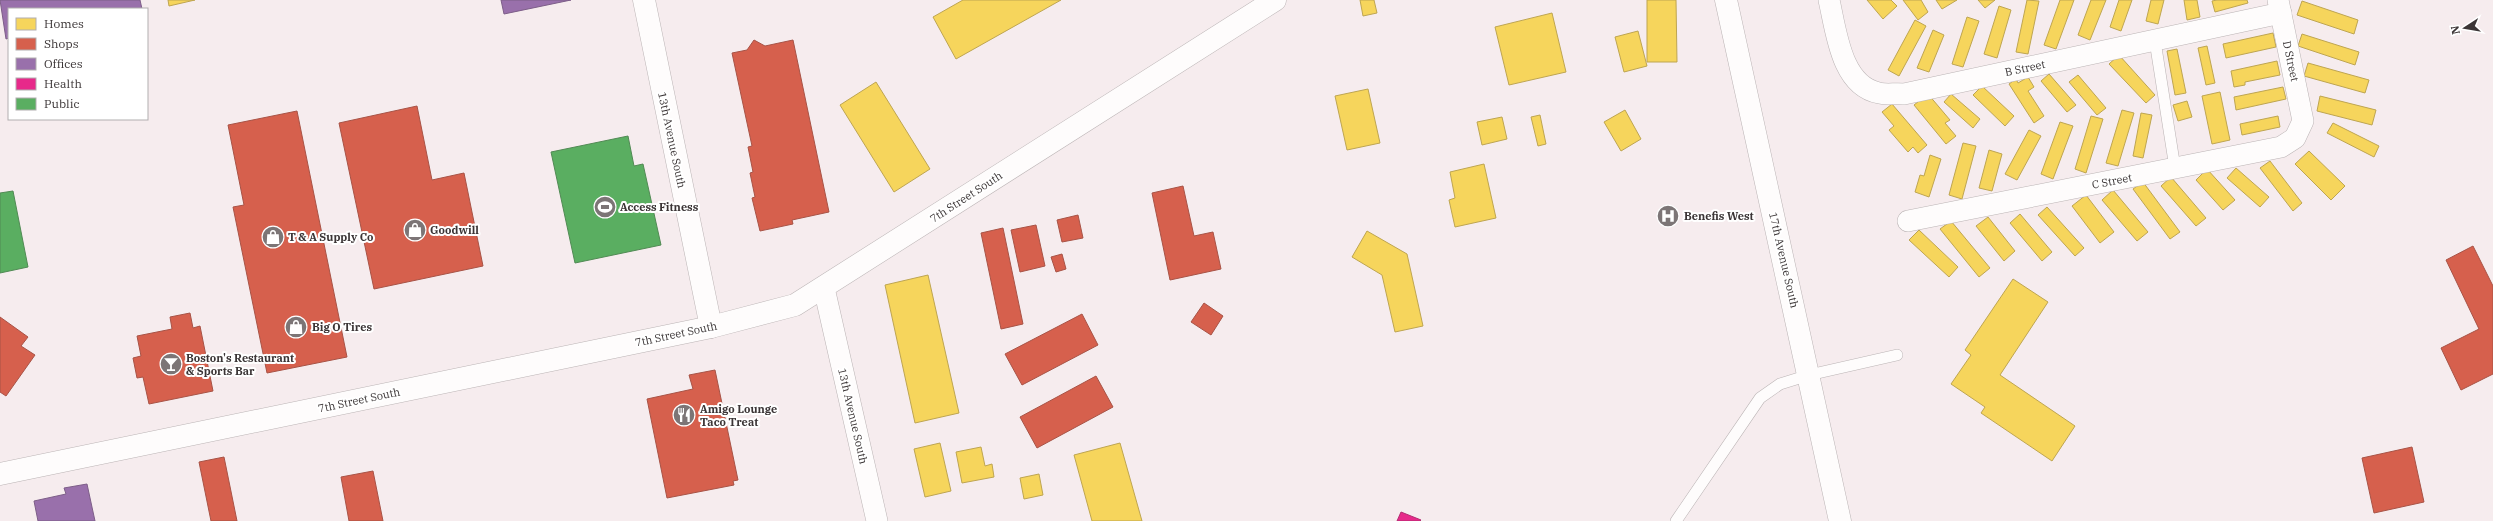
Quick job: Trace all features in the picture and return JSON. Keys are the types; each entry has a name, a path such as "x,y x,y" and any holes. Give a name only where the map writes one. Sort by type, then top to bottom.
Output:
{"street":[{"name":"13th Avenue South","path":"644,0 711,327"},
{"name":"7th Street South","path":"0,474 711,327 795,305 824,288 1275,0"},
{"name":"17th Avenue South","path":"1726,0 1840,521"},
{"name":"B Street","path":"1829,0 1843,60 1859,83 1878,93 1904,94 2155,41 2279,6"},
{"name":"D Street","path":"2279,6 2303,121"},
{"name":"C Street","path":"1908,221 2281,147 2295,138 2303,121"},
{"name":"13th Avenue South","path":"824,288 877,521"}],"lane":[{"path":"2155,41 2175,168"},
{"path":"1676,521 1760,398 1780,384 1809,375 1897,355"}],"building: Homes":[{"path":"168,0 195,0 169,6"},
{"path":"963,0 1061,0 956,59 933,17"},
{"path":"1360,0 1374,0 1377,13 1363,16"},
{"path":"1647,0 1676,0 1677,62 1647,62"},
{"path":"1867,0 1891,0 1897,6 1883,19"},
{"path":"1903,0 1921,0 1928,12 1918,20"},
{"path":"1936,0 1957,0 1942,9"},
{"path":"1978,0 1995,0 1985,8"},
{"path":"2027,0 2039,1 2028,54 2016,52"},
{"path":"2060,0 2074,0 2056,49 2044,45"},
{"path":"2091,0 2106,0 2090,40 2078,35"},
{"path":"2119,0 2132,0 2121,31 2110,27"},
{"path":"2151,0 2164,0 2158,24 2146,21"},
{"path":"2184,0 2197,0 2200,17 2187,20"},
{"path":"2247,0 2248,3 2215,12 2212,1"},
{"path":"2302,1 2358,20 2354,34 2297,15"},
{"path":"1999,6 2011,10 1997,58 1984,54"},
{"path":"1552,13 1566,72 1509,85 1495,27"},
{"path":"1967,17 1979,21 1963,67 1952,64"},
{"path":"1915,20 1926,26 1899,76 1888,70"},
{"path":"1933,30 1944,35 1929,72 1917,68"},
{"path":"1638,31 1647,66 1624,72 1615,37"},
{"path":"2273,33 2276,47 2226,58 2223,44"},
{"path":"2302,34 2359,52 2355,65 2298,46"},
{"path":"2207,46 2215,83 2206,85 2198,48"},
{"path":"2177,49 2186,93 2175,95 2167,51"},
{"path":"2119,55 2155,95 2146,103 2109,64"},
{"path":"2277,61 2280,75 2245,82 2245,85 2234,87 2231,71"},
{"path":"2308,63 2369,80 2365,93 2304,76"},
{"path":"2049,74 2076,105 2067,112 2041,81"},
{"path":"2078,75 2106,108 2097,115 2069,82"},
{"path":"2028,77 2034,87 2028,91 2044,116 2034,123 2009,84 2016,79 2018,83"},
{"path":"876,82 930,169 894,192 840,105"},
{"path":"1982,86 2014,116 2005,126 1973,95"},
{"path":"2283,87 2286,99 2236,110 2234,97"},
{"path":"1368,89 1380,143 1347,150 1335,96"},
{"path":"2220,92 2230,140 2212,144 2202,96"},
{"path":"1928,94 1950,120 1945,123 1956,136 1946,144 1914,105"},
{"path":"1951,94 1980,119 1973,128 1944,102"},
{"path":"2320,96 2376,110 2372,125 2317,111"},
{"path":"2187,101 2192,117 2178,121 2173,105"},
{"path":"1892,104 1927,145 1918,153 1913,147 1908,152 1889,130 1894,126 1882,112"},
{"path":"1625,110 1641,139 1621,151 1604,122"},
{"path":"2122,110 2134,113 2118,166 2106,163"},
{"path":"2141,113 2152,115 2143,158 2133,156"},
{"path":"1540,115 1546,144 1538,146 1531,117"},
{"path":"2091,116 2103,119 2086,173 2075,169"},
{"path":"2278,116 2280,127 2242,135 2240,124"},
{"path":"1502,117 1507,139 1482,145 1477,122"},
{"path":"2060,122 2073,126 2053,179 2041,174"},
{"path":"2333,123 2379,146 2374,157 2327,133"},
{"path":"2029,130 2041,136 2017,180 2005,174"},
{"path":"1963,143 1976,146 1962,199 1949,195"},
{"path":"1989,150 2002,154 1992,191 1979,188"},
{"path":"2309,151 2345,186 2331,200 2295,164"},
{"path":"1930,155 1941,159 1929,197 1915,192 1920,175 1924,176"},
{"path":"2270,161 2302,203 2293,211 2260,168"},
{"path":"1484,164 1496,218 1455,227 1449,200 1455,198 1450,172"},
{"path":"2236,168 2269,197 2260,207 2227,178"},
{"path":"2207,169 2235,200 2223,210 2196,180"},
{"path":"2171,177 2206,218 2196,226 2161,186"},
{"path":"2143,182 2180,232 2170,239 2133,189"},
{"path":"2113,190 2148,232 2137,241 2102,200"},
{"path":"2086,195 2114,232 2100,243 2072,206"},
{"path":"2047,207 2084,248 2075,256 2038,215"},
{"path":"2020,214 2052,252 2042,261 2010,223"},
{"path":"1988,217 2015,251 2004,261 1976,226"},
{"path":"1951,221 1990,268 1979,277 1940,229"},
{"path":"1919,230 1958,267 1949,277 1909,240"},
{"path":"1367,231 1407,254 1423,326 1395,332 1382,275 1352,257"},
{"path":"928,275 959,413 915,423 885,285"},
{"path":"2013,279 2048,302 2000,375 2075,426 2052,461 1981,413 1985,407 1951,384 1971,355 1965,350"},
{"path":"940,443 951,491 925,497 914,449"},
{"path":"1120,443 1142,521 1092,521 1074,455"},
{"path":"981,447 985,466 992,464 994,477 962,483 956,452"},
{"path":"1039,474 1043,495 1024,499 1020,478"}],"building: Shops":[{"path":"754,40 765,46 793,40 829,212 792,220 793,224 760,231 752,198 755,197 750,173 753,172 748,147 752,146 732,53 747,50"},
{"path":"417,106 432,180 464,173 483,266 374,289 339,123"},
{"path":"297,111 347,357 267,373 233,207 244,205 228,125"},
{"path":"1183,186 1194,236 1213,232 1221,269 1170,280 1152,193"},
{"path":"1078,215 1083,238 1062,242 1057,220"},
{"path":"1036,225 1045,266 1020,272 1011,230"},
{"path":"1003,228 1023,324 1001,329 981,233"},
{"path":"2473,246 2493,286 2493,374 2461,390 2441,348 2479,329 2446,260"},
{"path":"1062,254 1066,269 1056,272 1051,257"},
{"path":"1204,303 1223,316 1211,335 1191,322"},
{"path":"190,313 193,328 200,326 213,391 149,404 143,377 137,378 133,358 141,356 137,336 172,329 170,317"},
{"path":"1082,314 1098,345 1022,385 1005,354"},
{"path":"0,317 28,337 21,346 35,355 6,396 0,392"},
{"path":"715,370 738,480 733,481 734,485 667,498 647,399 693,389 689,375"},
{"path":"1096,376 1113,407 1037,448 1020,417"},
{"path":"2412,447 2424,502 2374,513 2362,458"},
{"path":"224,457 237,521 211,521 199,462"},
{"path":"373,471 383,521 349,521 341,477"}],"building: Offices":[{"path":"0,0 140,0 142,8 8,8 8,38 6,39"},
{"path":"501,0 571,0 504,14"},
{"path":"87,484 95,521 38,521 34,501 66,494 64,488"}],"building: Health":[{"path":"1401,512 1421,520 1397,521"}],"building: Public":[{"path":"628,136 634,166 643,164 661,245 575,263 551,152"},
{"path":"13,191 28,267 0,273 0,193"}],"place":[{"name":"Access Fitness","path":"605,207"},
{"name":"Benefis West","path":"1668,216"},
{"name":"Goodwill","path":"415,230"},
{"name":"T & A Supply Co","path":"273,237"},
{"name":"Big O Tires","path":"296,327"},
{"name":"Boston's Restaurant & Sports Bar","path":"171,364"},
{"name":"Amigo Lounge Taco Treat","path":"684,415"}]}
